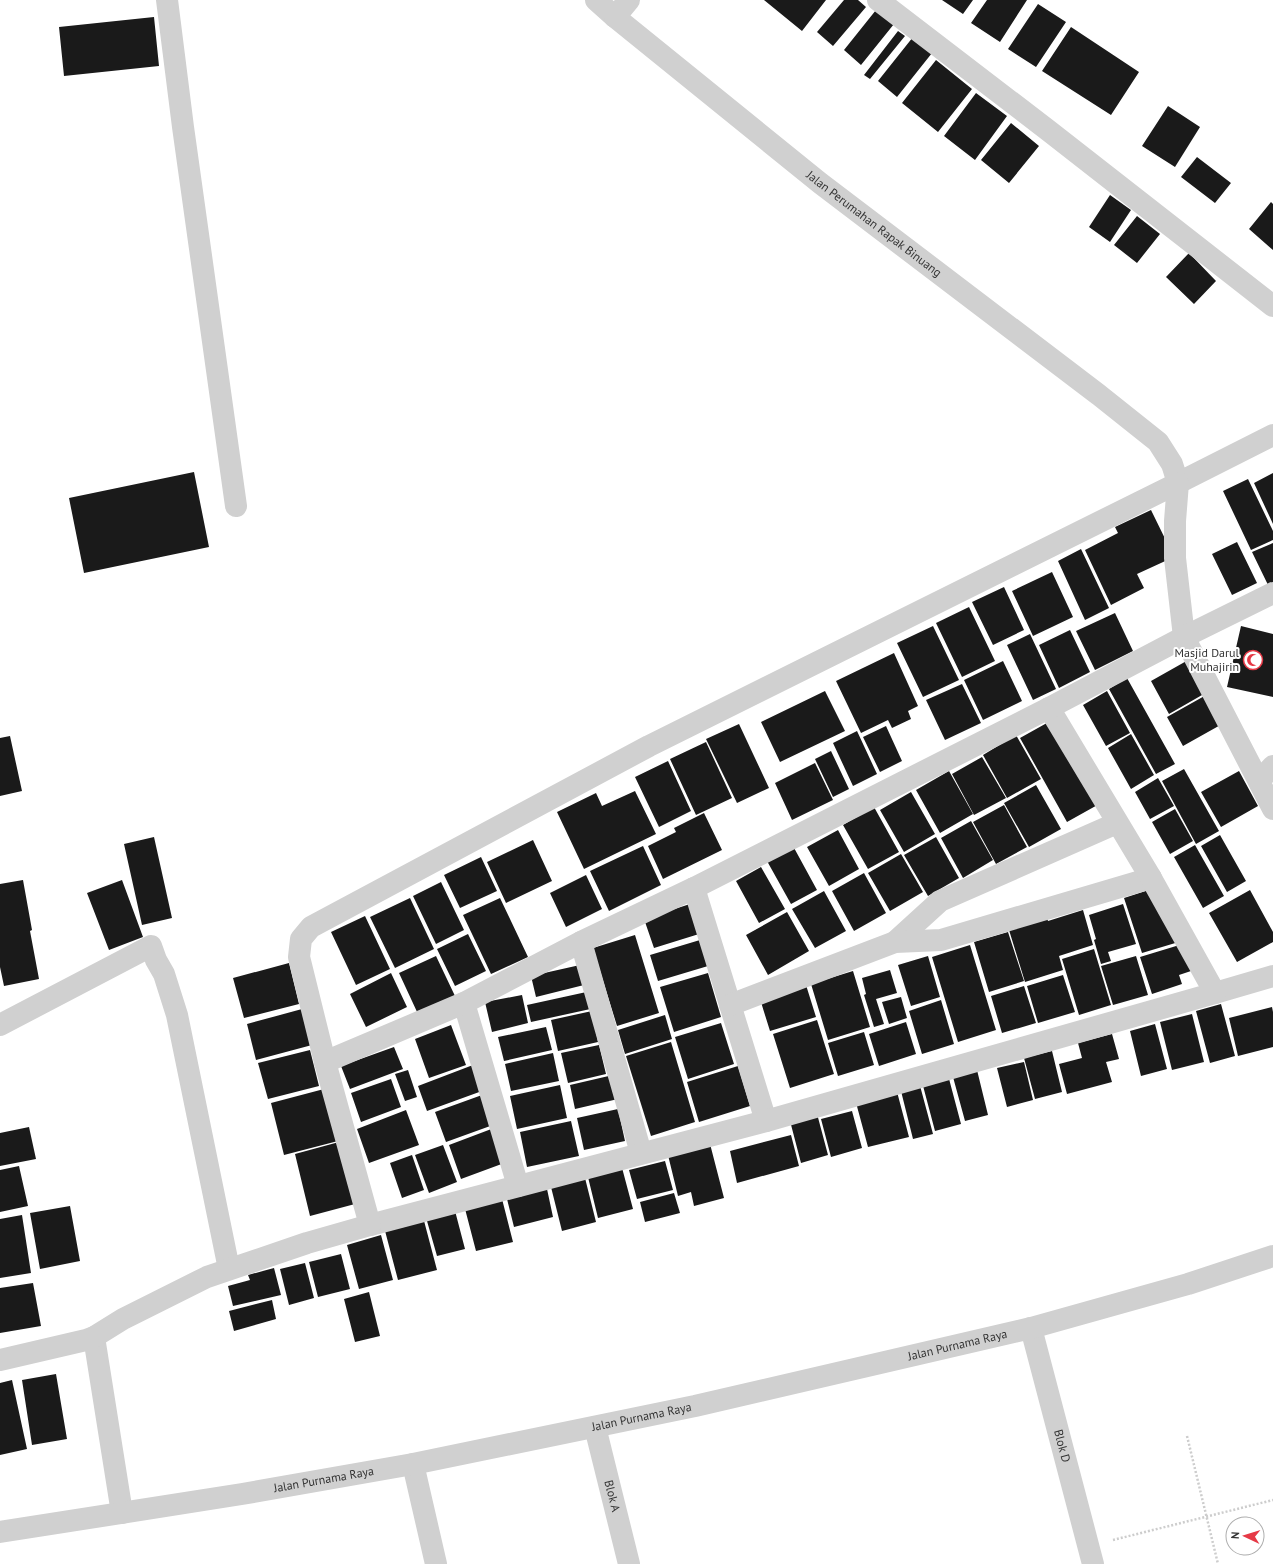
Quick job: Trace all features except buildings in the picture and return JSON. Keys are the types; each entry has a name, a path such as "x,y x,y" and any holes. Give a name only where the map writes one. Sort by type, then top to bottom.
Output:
{"street":[{"path":"167,0 182,127 236,506"},
{"name":"Jalan Perumahan Rapak Binuang","path":"596,0 820,183 1099,395 1158,442 1175,474"},
{"path":"615,17 629,0"},
{"path":"878,0 1273,306"},
{"path":"370,1225 325,1062 299,958 301,939 311,927 649,746 1175,474 1273,435"},
{"path":"1175,474 1175,558 1184,637 1266,774 1273,809"},
{"path":"325,1062 464,1003 581,942 694,888 1273,593"},
{"path":"1049,708 1151,878 1214,993"},
{"path":"895,942 940,901 1118,823"},
{"path":"730,1006 895,942 941,940 1151,878"},
{"path":"694,888 766,1120"},
{"path":"581,942 641,1153"},
{"path":"0,1025 151,946 177,1015 229,1270"},
{"path":"0,1360 94,1337 137,1312 207,1277 308,1243 370,1225 766,1120 1273,976"},
{"path":"464,1003 518,1186"},
{"name":"Jalan Purnama Raya","path":"0,1532 242,1494 413,1464 695,1406 1031,1328 1188,1284 1273,1256"},
{"name":"Blok D","path":"1031,1328 1091,1555"},
{"path":"94,1337 122,1513"},
{"name":"Blok A","path":"595,1427 629,1564"},
{"path":"413,1464 436,1564"}],"path":[{"path":"1187,1436 1218,1564"},
{"path":"1091,1555 1206,1517 1273,1500"}],"place":[{"name":"Masjid Darul Muhajirin","path":"1253,660"}]}
